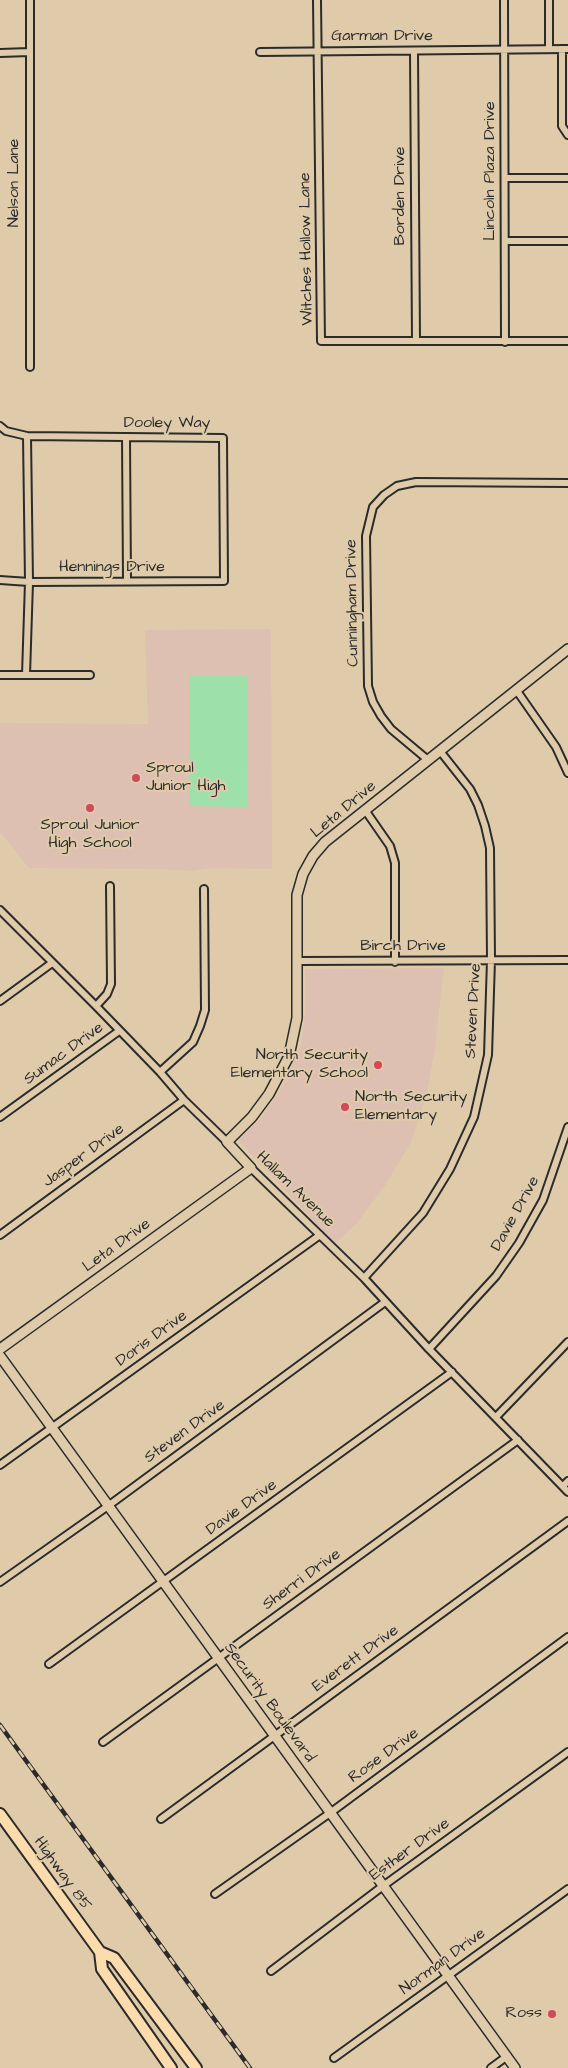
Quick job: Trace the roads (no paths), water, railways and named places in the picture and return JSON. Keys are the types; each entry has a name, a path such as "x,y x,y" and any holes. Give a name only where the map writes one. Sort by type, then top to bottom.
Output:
{"main road":[{"name":"Highway 85","path":"0,1814 100,1952 102,1970 171,2068"},
{"name":"Highway 85","path":"100,1952 114,1958 196,2068"}],"street":[{"name":"Nelson Lane","path":"30,0 30,367"},
{"name":"Witches Hollow Lane","path":"317,0 321,341 568,341"},
{"name":"Lincoln Plaza Drive","path":"504,0 506,342"},
{"path":"549,0 550,49"},
{"path":"565,49 562,126 568,134"},
{"name":"Garman Drive","path":"260,52 565,49"},
{"name":"Borden Drive","path":"414,51 416,341"},
{"path":"0,53 29,52"},
{"path":"505,178 568,178"},
{"path":"506,241 568,241"},
{"name":"Dooley Way","path":"0,426 6,431 27,436 223,438 224,581"},
{"path":"26,675 28,582 27,436"},
{"path":"126,438 126,581"},
{"name":"Cunningham Drive","path":"428,760 380,716 368,686 366,536 373,507 384,495 397,486 416,482 568,483"},
{"name":"Hennings Drive","path":"0,580 28,582 224,581"},
{"name":"Leta Drive","path":"227,1142 252,1117 269,1094 289,1056 297,1018 297,895 303,874 313,856 325,842 568,649"},
{"path":"0,675 90,675"},
{"path":"516,691 556,747 568,773"},
{"name":"Steven Drive","path":"364,1278 423,1213 450,1169 474,1118 488,1055 491,960 490,848 478,805 470,790 440,751"},
{"path":"365,810 390,846 395,864 395,962"},
{"name":"Sumac Drive","path":"96,1006 107,994 111,984 110,886"},
{"path":"160,1072 192,1042 205,1010 204,889"},
{"name":"Hallam Avenue","path":"0,910 96,1006 251,1168 364,1278 428,1349 568,1492"},
{"name":"Birch Drive","path":"297,961 568,960"},
{"path":"0,1001 52,963"},
{"name":"Sumac Drive","path":"0,1117 119,1031"},
{"name":"Jasper Drive","path":"0,1235 184,1100"},
{"name":"Davie Drive","path":"428,1349 496,1276 519,1243 543,1200 568,1126"},
{"name":"Leta Drive","path":"0,1349 251,1168"},
{"name":"Doris Drive","path":"0,1465 320,1235"},
{"name":"Steven Drive","path":"0,1582 108,1506 385,1302"},
{"path":"496,1417 568,1342"},
{"name":"Security Boulevard","path":"0,1356 514,2068"},
{"name":"Davie Drive","path":"49,1664 452,1372"},
{"name":"Sherri Drive","path":"103,1742 518,1440"},
{"path":"563,1486 568,1481"},
{"name":"Everett Drive","path":"161,1819 568,1521"},
{"name":"Rose Drive","path":"215,1894 330,1813 568,1637"},
{"name":"Esther Drive","path":"271,1972 383,1886 568,1752"},
{"name":"Norman Drive","path":"334,2058 568,1889"},
{"path":"491,2068 506,2057"}],"railway":[{"path":"0,1725 250,2068"}],"place":[{"name":"Sproul Junior High","path":"136,778"},
{"name":"Sproul Junior High School","path":"90,808"},
{"name":"North Security Elementary School","path":"378,1065"},
{"name":"North Security Elementary","path":"345,1107"},
{"name":"Ross","path":"552,2014"}]}
